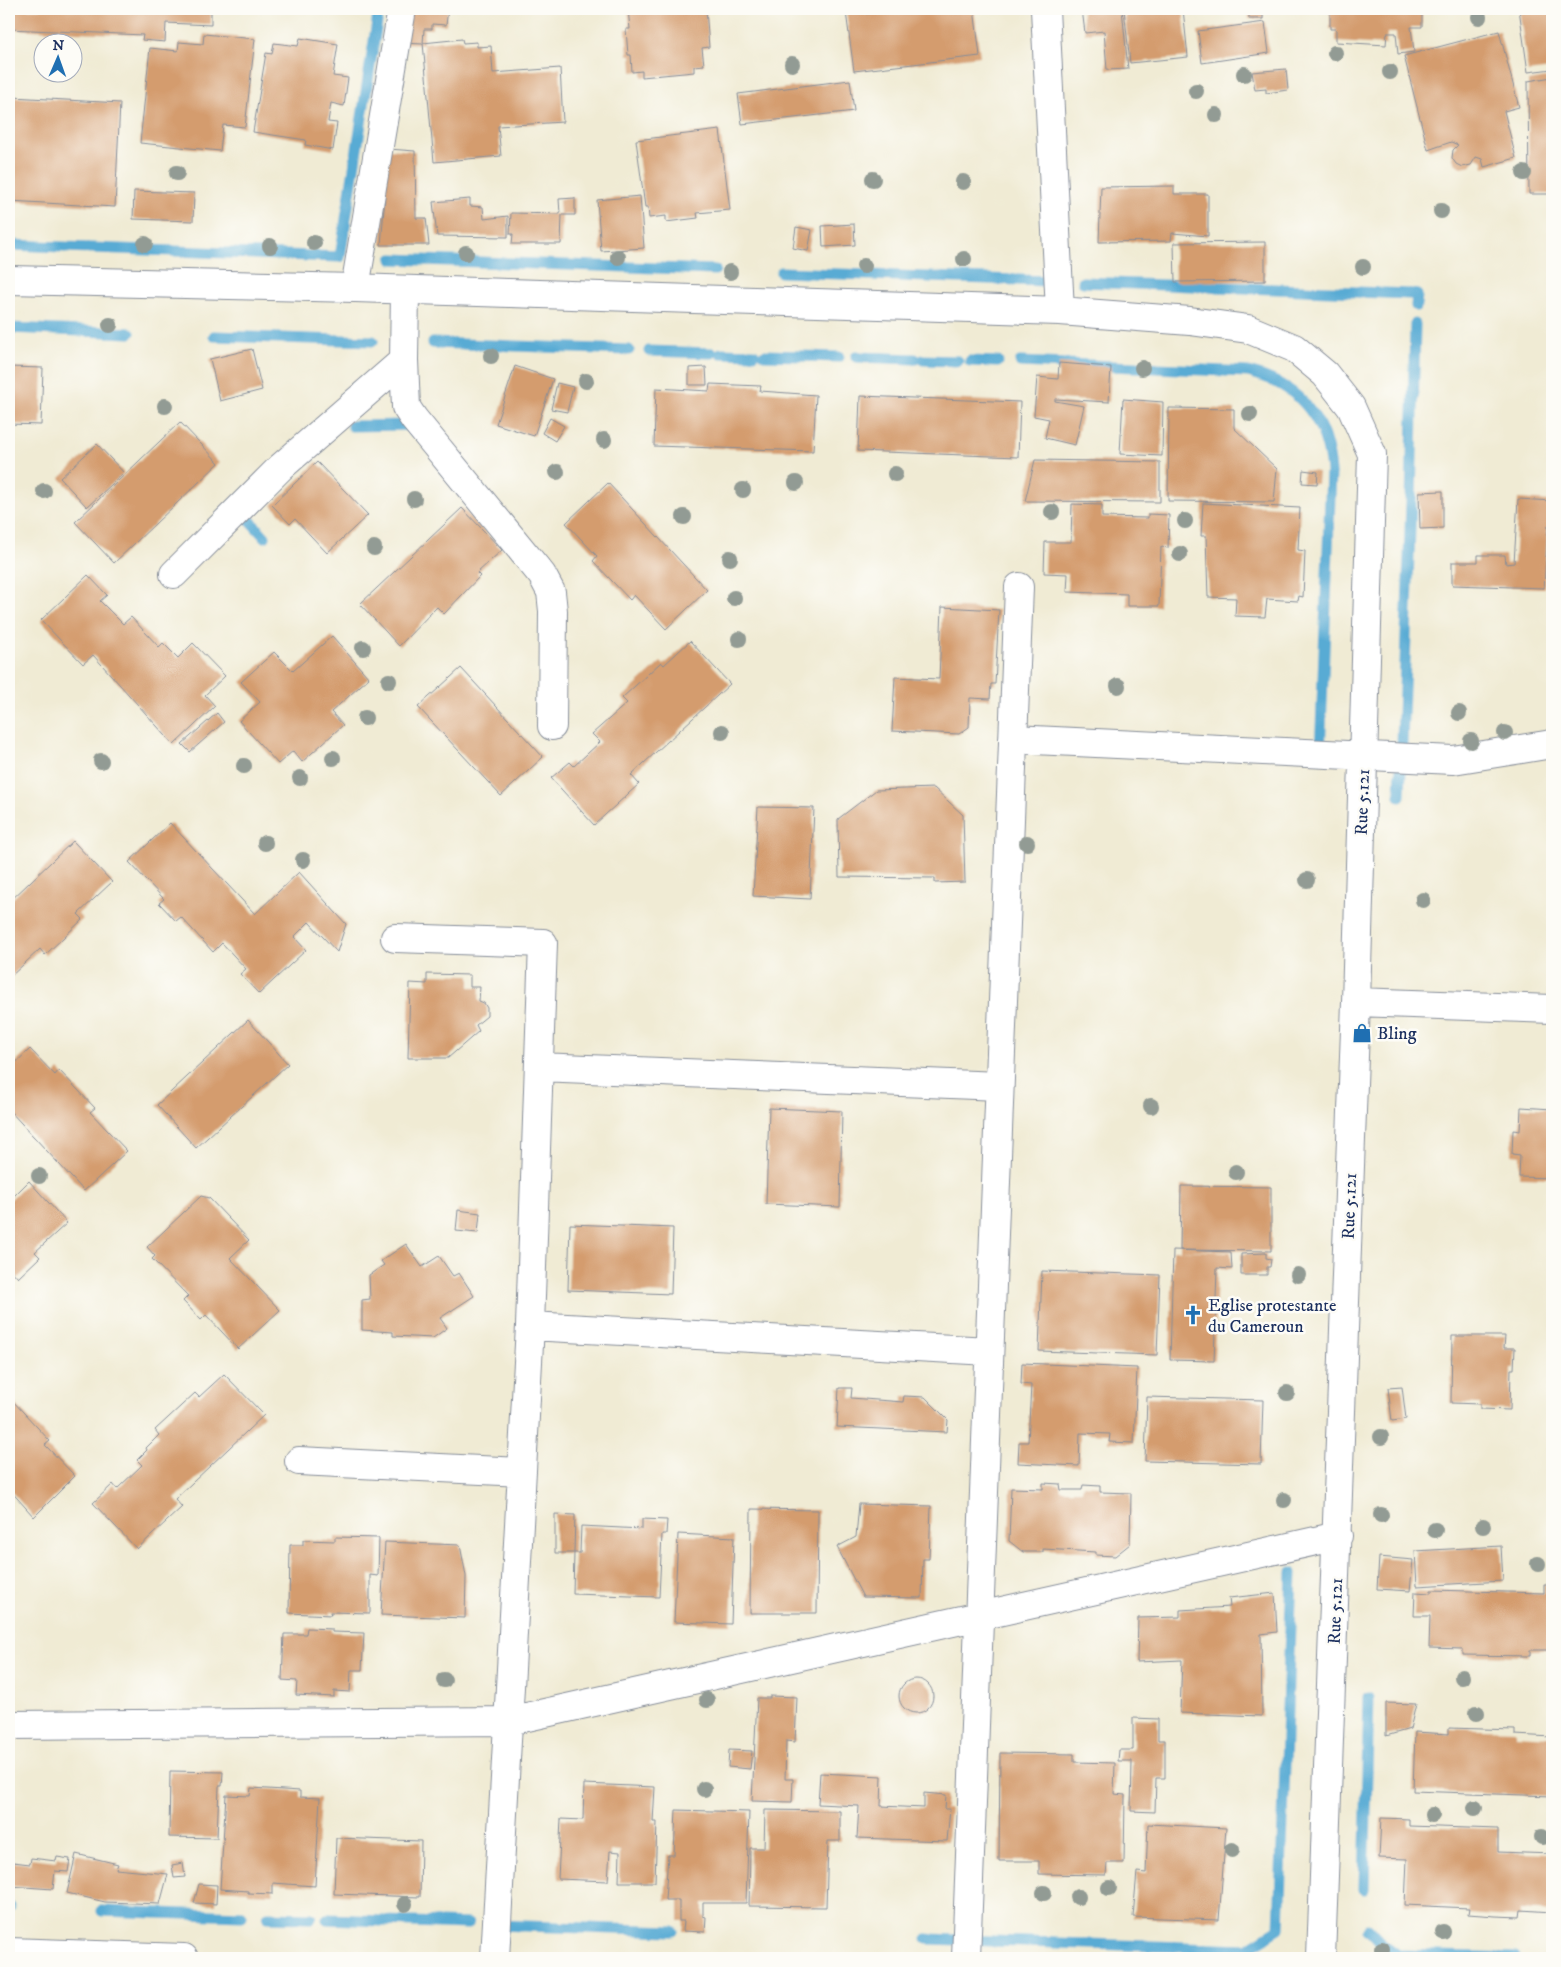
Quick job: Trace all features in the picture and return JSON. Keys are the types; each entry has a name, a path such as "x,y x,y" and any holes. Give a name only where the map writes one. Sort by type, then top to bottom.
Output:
{"street":[{"path":"355,288 402,9"},
{"path":"9,280 355,288 1060,311 1044,9"},
{"path":"405,290 404,360 406,407 542,576 550,592 553,611 552,726"},
{"name":"Rue 5.121","path":"1060,311 1190,321 1248,330 1294,348 1326,374 1351,407 1372,454 1338,1536 1321,1958"},
{"path":"174,574 281,466 404,360"},
{"path":"966,1958 1019,587"},
{"path":"1013,740 1453,760 1552,744"},
{"path":"395,938 543,944 530,1326 495,1958"},
{"path":"1356,1002 1552,1009"},
{"path":"539,1067 999,1086"},
{"path":"530,1326 989,1351"},
{"path":"299,1461 522,1472"},
{"path":"9,1725 509,1721 1338,1536"},
{"path":"9,1952 184,1958"}],"building":[{"path":"9,9 211,9 211,25 166,23 165,42 142,40 143,35 9,29"},
{"path":"410,9 448,9 446,25 432,24 432,29 424,29 423,44 402,43"},
{"path":"628,9 674,9 674,11 706,9 709,47 702,48 704,65 694,66 694,72 642,77 642,71 632,72 631,55 628,55 626,29 630,29"},
{"path":"865,9 866,14 912,9 974,9 980,56 854,71 846,12"},
{"path":"1082,9 1122,9 1128,69 1107,70 1104,31 1085,33"},
{"path":"1124,9 1183,9 1188,57 1130,63"},
{"path":"1249,9 1263,9 1263,19 1249,19"},
{"path":"1330,9 1422,9 1422,27 1411,27 1414,52 1398,54 1396,33 1387,33 1386,45 1336,42 1336,29 1330,29"},
{"path":"1519,9 1552,9 1552,69 1528,72"},
{"path":"1265,22 1269,53 1202,63 1198,31"},
{"path":"1499,31 1519,107 1504,111 1516,158 1484,167 1482,159 1476,157 1471,165 1462,167 1456,164 1452,158 1453,150 1458,145 1451,142 1428,150 1404,56"},
{"path":"204,34 255,39 245,127 223,125 220,151 140,143 150,48 178,51 179,42 203,44"},
{"path":"300,38 338,44 333,76 348,78 344,106 331,103 328,122 337,123 333,150 305,145 306,140 253,132 266,53 272,54 274,43 298,46"},
{"path":"462,39 463,43 477,42 477,47 491,46 493,73 560,68 563,122 498,126 501,156 434,162 423,43"},
{"path":"1286,69 1288,90 1266,93 1266,89 1255,90 1252,72"},
{"path":"1552,77 1552,194 1529,194 1528,81"},
{"path":"850,80 854,111 742,124 738,94"},
{"path":"12,97 120,103 115,207 9,201"},
{"path":"720,130 730,210 697,213 698,218 666,222 666,216 649,218 648,207 645,207 636,140"},
{"path":"389,149 415,151 416,218 426,218 429,245 381,245"},
{"path":"1174,186 1174,194 1208,194 1208,236 1172,233 1171,241 1099,242 1101,187"},
{"path":"134,191 194,193 193,221 133,219"},
{"path":"640,196 644,248 601,251 597,200"},
{"path":"575,198 575,215 562,215 561,244 512,244 513,234 510,234 511,213 560,214 559,199"},
{"path":"470,199 470,206 483,207 484,219 508,216 508,237 437,236 433,202"},
{"path":"854,224 855,245 823,247 822,226"},
{"path":"796,227 812,230 808,251 793,248"},
{"path":"1265,242 1265,281 1175,282 1174,243"},
{"path":"252,349 262,390 220,401 210,359"},
{"path":"1059,363 1111,367 1109,402 1055,399 1055,401 1084,406 1075,445 1045,438 1049,419 1034,416 1037,377 1058,379"},
{"path":"515,366 553,379 534,436 496,424"},
{"path":"9,367 43,368 41,425 9,424"},
{"path":"706,367 707,385 689,385 689,368"},
{"path":"557,383 573,387 567,412 551,409"},
{"path":"710,384 761,386 760,391 816,395 813,451 654,446 656,388 709,391"},
{"path":"860,396 1020,402 1018,457 858,451"},
{"path":"1123,399 1163,402 1162,456 1120,454"},
{"path":"1169,408 1234,409 1234,428 1277,469 1274,502 1168,501"},
{"path":"550,418 564,426 555,441 542,433"},
{"path":"180,422 219,463 114,563 75,522"},
{"path":"97,444 124,473 87,507 60,478"},
{"path":"1035,460 1160,462 1160,502 1025,501"},
{"path":"317,462 368,515 327,553 295,519 290,524 272,505"},
{"path":"1303,470 1318,472 1317,484 1302,483"},
{"path":"608,483 707,590 666,629 634,595 630,600 593,561 597,556 566,523"},
{"path":"1443,491 1443,528 1420,529 1419,492"},
{"path":"1518,499 1552,501 1552,526 1548,525 1544,588 1452,585 1452,562 1478,562 1478,555 1505,555 1506,564 1514,563"},
{"path":"1203,503 1300,508 1298,550 1305,551 1303,597 1299,596 1298,601 1267,599 1265,617 1235,616 1236,598 1208,597 1206,536 1201,536"},
{"path":"1072,504 1102,505 1102,517 1148,518 1148,514 1169,515 1168,548 1161,547 1159,606 1127,606 1127,594 1067,592 1068,574 1044,573 1045,542 1071,542"},
{"path":"462,508 502,550 477,573 480,576 444,614 437,607 399,646 360,604"},
{"path":"88,575 107,595 100,601 123,624 131,617 159,647 163,643 178,658 193,643 225,676 205,695 215,706 174,745 93,655 83,664 41,620"},
{"path":"942,607 999,610 995,684 991,684 990,699 970,698 969,727 959,734 892,731 895,677 939,679"},
{"path":"332,636 369,678 331,712 343,725 302,762 293,751 278,764 239,721 260,702 241,682 274,652 293,671"},
{"path":"690,641 730,684 631,775 639,784 594,825 551,778 570,762 574,766 600,742 592,734 627,703 622,698 661,662 664,665"},
{"path":"461,668 543,757 501,796 418,707"},
{"path":"217,713 224,722 190,752 182,744"},
{"path":"934,788 963,815 965,882 935,883 935,878 839,877 838,819 876,790"},
{"path":"758,807 814,808 810,899 753,896"},
{"path":"170,823 255,914 299,872 346,924 337,952 309,922 294,937 306,950 259,994 240,974 246,969 222,943 213,952 181,917 176,921 159,903 164,899 129,862"},
{"path":"73,841 112,882 78,914 83,919 45,955 40,949 9,978 9,902"},
{"path":"427,974 470,975 470,987 480,987 479,1001 484,1003 487,1008 487,1016 476,1025 479,1031 448,1058 408,1058 410,983 427,984"},
{"path":"248,1020 288,1064 196,1148 157,1105"},
{"path":"30,1049 55,1075 59,1070 95,1108 90,1112 127,1151 84,1191 9,1110 9,1069"},
{"path":"1521,1107 1552,1109 1552,1178 1519,1177 1520,1155 1512,1154 1513,1130 1520,1131"},
{"path":"769,1108 842,1111 840,1207 766,1204"},
{"path":"29,1181 67,1223 35,1252 40,1257 18,1278 9,1268 9,1201"},
{"path":"1181,1186 1271,1187 1271,1251 1180,1250"},
{"path":"201,1196 209,1198 249,1240 230,1258 280,1310 238,1349 206,1315 201,1320 183,1301 188,1296 152,1259 155,1256 147,1247"},
{"path":"458,1210 480,1213 478,1233 456,1231"},
{"path":"570,1224 673,1228 671,1294 568,1290"},
{"path":"406,1244 422,1267 439,1256 453,1276 459,1273 474,1296 440,1318 447,1328 433,1338 393,1336 393,1332 362,1330 362,1300 370,1299 369,1275 384,1265 381,1261"},
{"name":"Eglise protestante du Cameroun","path":"1173,1250 1231,1252 1232,1269 1217,1268 1214,1361 1170,1360"},
{"path":"1266,1253 1266,1258 1271,1259 1270,1267 1267,1267 1267,1275 1241,1275 1241,1254"},
{"path":"1042,1271 1160,1275 1157,1355 1039,1351"},
{"path":"1452,1336 1505,1336 1504,1348 1515,1348 1514,1369 1511,1369 1510,1410 1480,1409 1480,1404 1451,1403"},
{"path":"1022,1363 1137,1368 1134,1443 1109,1442 1110,1434 1080,1433 1079,1466 1018,1463 1019,1442 1028,1442 1031,1385 1021,1384"},
{"path":"224,1374 264,1415 175,1499 182,1507 137,1549 93,1503 113,1484 117,1489 142,1465 137,1460 159,1435 155,1430 195,1393 199,1397"},
{"path":"1402,1387 1406,1419 1392,1421 1388,1388"},
{"path":"839,1388 852,1388 851,1398 903,1402 904,1396 925,1397 948,1420 947,1432 837,1427"},
{"path":"1147,1397 1263,1400 1261,1464 1145,1461"},
{"path":"11,1399 50,1441 45,1445 75,1476 34,1517 9,1489 9,1402"},
{"path":"1043,1483 1060,1484 1061,1490 1082,1490 1083,1485 1100,1486 1100,1492 1131,1493 1130,1544 1115,1556 1096,1555 1096,1552 1043,1549 1043,1552 1023,1552 1009,1541 1011,1488 1043,1489"},
{"path":"859,1504 931,1506 929,1559 923,1559 922,1598 863,1597 837,1547 856,1537"},
{"path":"751,1509 818,1510 817,1613 750,1613"},
{"path":"555,1514 575,1515 574,1553 555,1553"},
{"path":"642,1519 667,1520 666,1534 662,1534 659,1597 573,1594 574,1553 580,1553 581,1526 642,1529"},
{"path":"678,1534 734,1537 731,1624 674,1622"},
{"path":"335,1537 379,1538 378,1576 370,1575 370,1613 330,1612 331,1615 289,1613 290,1545 303,1545 303,1540 335,1541"},
{"path":"385,1542 460,1545 466,1576 465,1618 381,1615"},
{"path":"1501,1546 1503,1581 1417,1586 1415,1551"},
{"path":"1379,1557 1413,1560 1410,1591 1377,1589"},
{"path":"1544,1584 1552,1584 1552,1650 1530,1650 1530,1656 1463,1655 1463,1649 1429,1648 1430,1616 1414,1616 1415,1592 1431,1593 1431,1590 1544,1593"},
{"path":"1275,1593 1277,1632 1261,1634 1262,1716 1180,1713 1182,1660 1137,1662 1138,1618 1180,1617 1180,1610 1230,1607 1229,1598"},
{"path":"307,1628 332,1629 332,1632 364,1633 362,1670 351,1670 350,1692 334,1691 334,1697 296,1695 297,1681 282,1680 284,1634 306,1634"},
{"path":"916,1679 923,1680 928,1684 932,1689 932,1703 928,1708 923,1712 916,1713 909,1712 904,1708 900,1703 899,1696 900,1689 904,1684 909,1680"},
{"path":"770,1696 797,1697 795,1742 786,1741 785,1779 793,1779 792,1802 752,1801 757,1698 770,1698"},
{"path":"1386,1703 1416,1704 1410,1729 1386,1736"},
{"path":"1133,1718 1158,1719 1158,1740 1165,1740 1165,1778 1156,1778 1155,1812 1131,1811 1132,1761 1118,1761 1119,1750 1133,1750"},
{"path":"1449,1728 1515,1730 1515,1735 1552,1737 1552,1796 1413,1791 1415,1732 1449,1734"},
{"path":"729,1750 752,1751 750,1769 728,1767"},
{"path":"1000,1753 1074,1754 1074,1762 1115,1763 1114,1794 1125,1795 1124,1863 1107,1863 1106,1875 1039,1874 1039,1861 999,1861"},
{"path":"170,1771 223,1772 222,1786 219,1786 217,1838 169,1837"},
{"path":"820,1773 882,1776 881,1806 924,1808 924,1793 946,1795 945,1809 950,1809 947,1841 857,1838 859,1806 818,1804"},
{"path":"584,1784 655,1787 653,1822 657,1822 655,1882 619,1882 620,1852 610,1851 608,1881 558,1879 561,1819 583,1820"},
{"path":"251,1788 300,1791 300,1797 320,1798 315,1886 273,1883 273,1894 220,1889 226,1795 250,1796"},
{"path":"676,1810 749,1812 746,1903 703,1903 703,1916 706,1917 705,1932 683,1931 684,1921 679,1921 679,1900 665,1900 668,1855 674,1855"},
{"path":"765,1810 840,1811 840,1841 828,1841 826,1907 749,1906 750,1848 764,1848"},
{"path":"1381,1818 1409,1819 1409,1826 1498,1829 1498,1852 1552,1854 1552,1912 1521,1910 1520,1917 1495,1916 1468,1914 1469,1908 1405,1905 1407,1859 1379,1858"},
{"path":"1148,1824 1226,1828 1219,1920 1133,1917 1137,1872 1146,1873"},
{"path":"336,1838 421,1841 420,1897 334,1894"},
{"path":"76,1854 118,1864 116,1869 168,1874 160,1904 105,1902 67,1893"},
{"path":"57,1857 70,1859 68,1872 55,1871 53,1889 10,1886 13,1862 30,1864 31,1858 56,1861"},
{"path":"183,1863 185,1877 174,1878 172,1865"},
{"path":"199,1884 217,1885 216,1904 194,1903"}],"waterway":[{"path":"9,245 340,257 379,9"},
{"path":"392,259 715,270"},
{"path":"781,272 1048,281"},
{"path":"1083,282 1411,294 1417,295 1416,306"},
{"path":"1400,796 1411,502 1415,324"},
{"path":"9,328 130,333"},
{"path":"214,336 373,341"},
{"path":"433,343 629,350"},
{"path":"649,351 712,353"},
{"path":"721,353 754,354"},
{"path":"764,355 839,357"},
{"path":"856,357 915,359"},
{"path":"923,360 958,361"},
{"path":"970,361 998,362"},
{"path":"1020,362 1248,372 1266,378 1296,395 1317,420 1324,436 1331,472 1320,755"},
{"path":"352,426 408,425 413,431"},
{"path":"247,509 243,513 265,537"},
{"path":"927,1939 1247,1949 1279,1929 1292,1573"},
{"path":"1364,1889 1369,1697"},
{"path":"102,1911 242,1916"},
{"path":"268,1917 311,1918"},
{"path":"327,1919 468,1924"},
{"path":"496,1925 673,1931"},
{"path":"1368,1929 1380,1942 1398,1955 1516,1958"}],"place":[{"name":"Bling","path":"1362,1033"},
{"name":"Eglise protestante du Cameroun","path":"1193,1315"}]}
